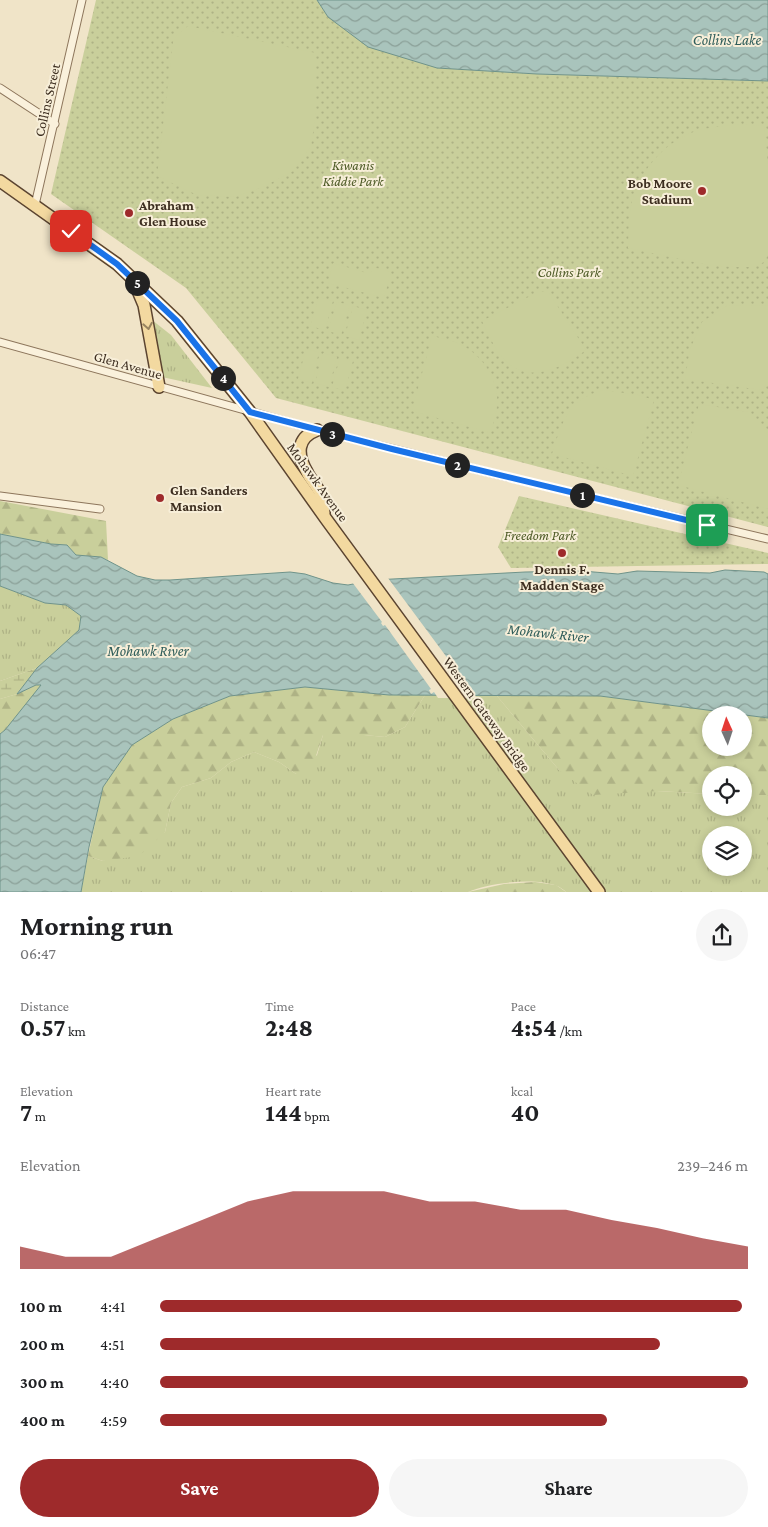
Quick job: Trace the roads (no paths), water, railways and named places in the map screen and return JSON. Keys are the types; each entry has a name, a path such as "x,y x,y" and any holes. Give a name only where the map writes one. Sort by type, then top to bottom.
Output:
{"main road":[{"name":"Mohawk Avenue","path":"0,181 117,264 177,321 250,412 352,554"},
{"path":"133,280 144,306 159,387"},
{"path":"317,430 308,433 303,438 300,448 306,471 320,493 326,519"},
{"name":"Western Gateway Bridge","path":"352,554 598,892"}],"street":[{"name":"Collins Street","path":"35,205 82,0"},
{"path":"0,88 55,124"},
{"name":"Glen Avenue","path":"0,342 317,430 524,482 768,539"},
{"path":"0,496 100,509"}],"water":[{"name":"Collins Lake","path":"317,0 768,0 768,81 537,74 437,68 368,47 328,17"},
{"name":"Mohawk River","path":"0,534 51,544 67,545 76,555 101,557 137,576 155,580 290,572 348,585 374,580 525,572 582,571 618,574 637,571 710,573 725,570 764,572 768,574 768,718 752,716 752,706 702,706 702,709 600,696 389,695 305,687 230,696 173,719 132,745 103,787 81,892 0,892 0,734 41,685 36,685 17,694 37,668 79,630 81,616 66,605 45,603 0,586"}],"place":[{"name":"Bob Moore Stadium","path":"702,191"},
{"name":"Abraham Glen House","path":"129,213"},
{"name":"Glen Sanders Mansion","path":"160,498"},
{"name":"Dennis F. Madden Stage","path":"562,553"}],"park label":[{"name":"Kiwanis Kiddie Park","path":"353,174"},
{"name":"Collins Park","path":"569,272"},
{"name":"Freedom Park","path":"540,535"}]}
